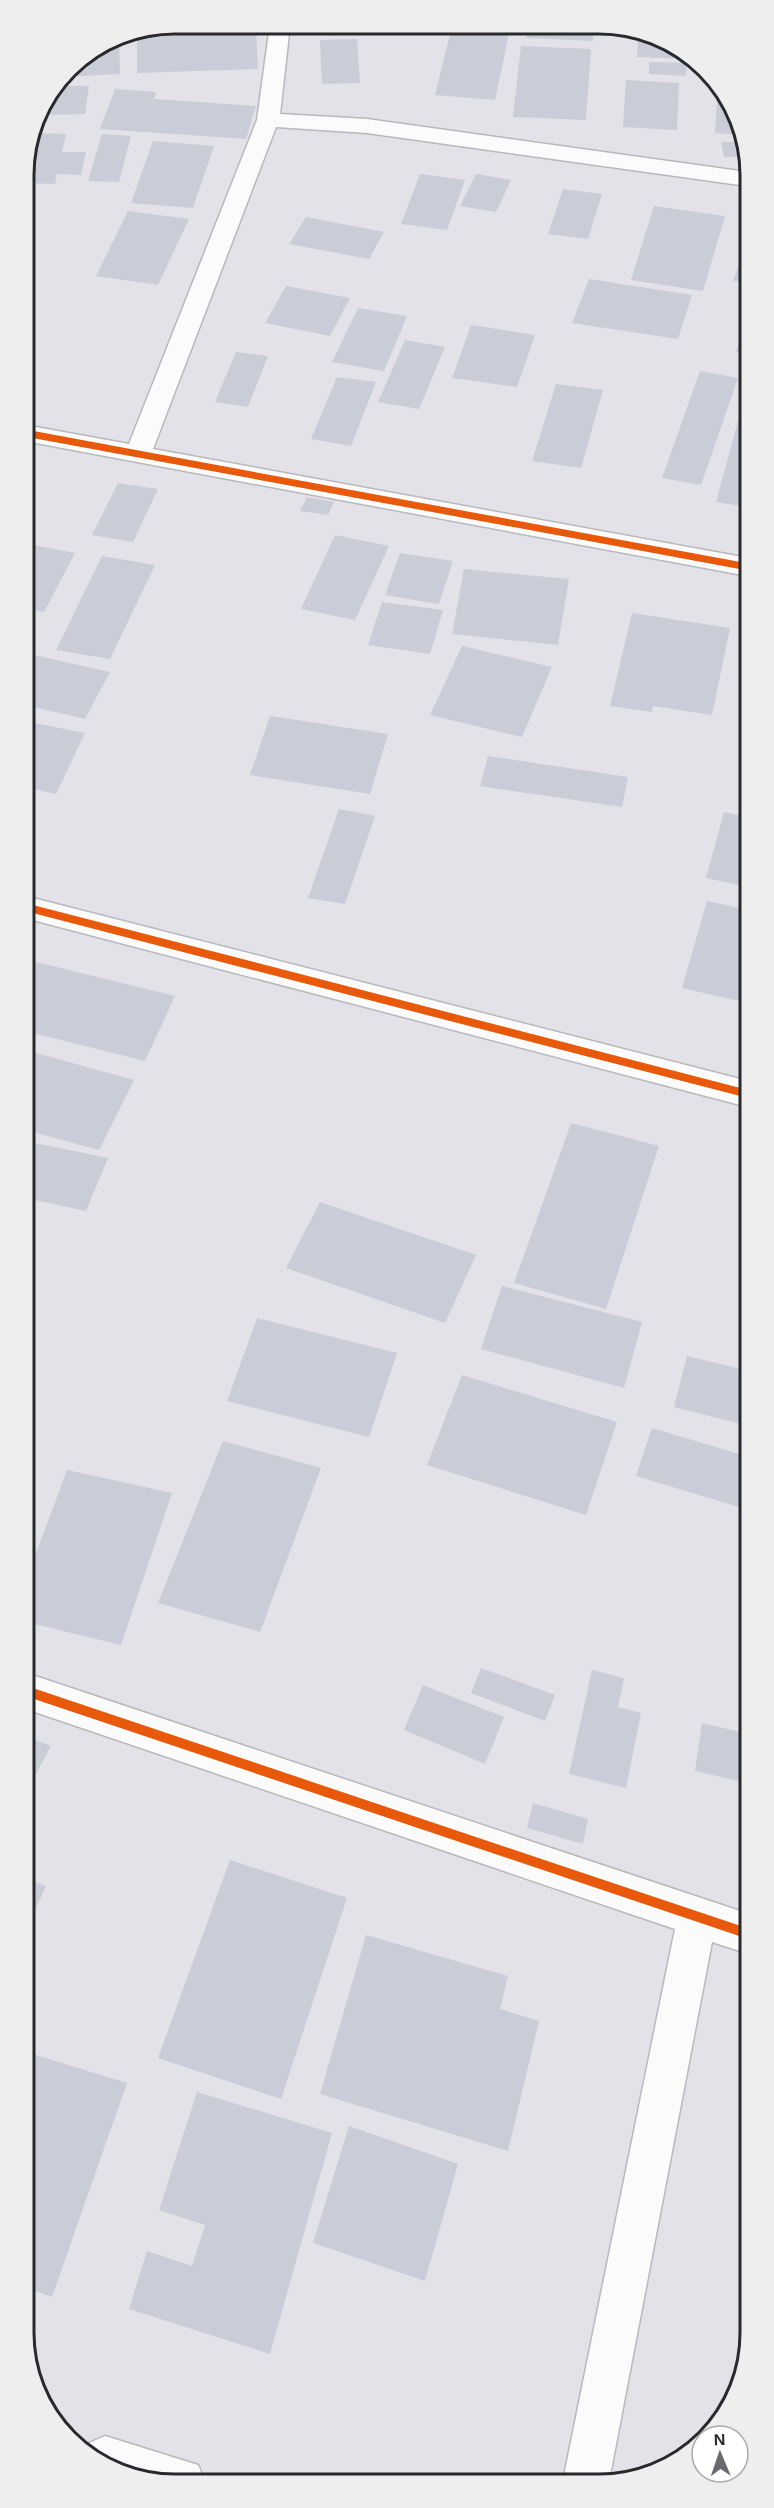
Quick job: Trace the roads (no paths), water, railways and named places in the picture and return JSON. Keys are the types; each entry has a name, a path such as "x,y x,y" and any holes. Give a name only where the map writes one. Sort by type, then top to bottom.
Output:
{"street":[{"path":"138,454 268,120 279,34"},
{"path":"268,120 367,126 740,178"},
{"path":"35,435 740,565"},
{"path":"35,909 740,1092"},
{"path":"34,1694 697,1919 739,1931"},
{"path":"587,2474 697,1919"}]}
